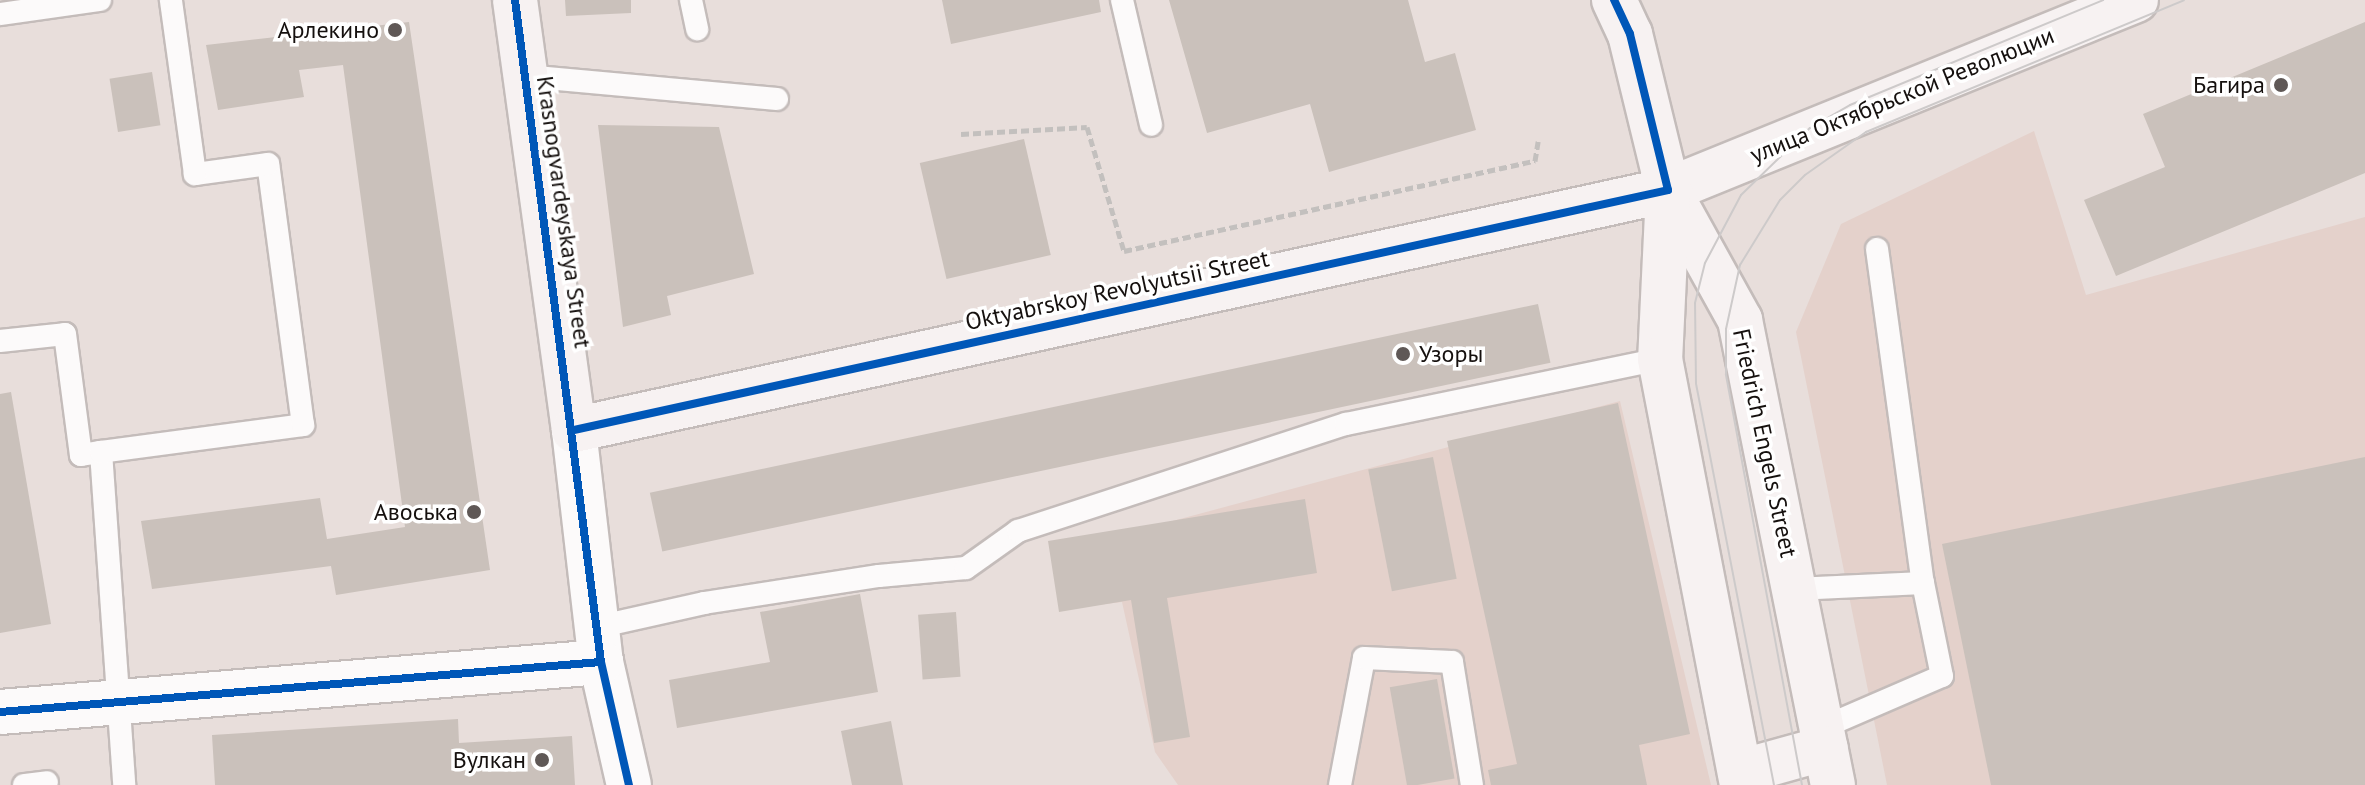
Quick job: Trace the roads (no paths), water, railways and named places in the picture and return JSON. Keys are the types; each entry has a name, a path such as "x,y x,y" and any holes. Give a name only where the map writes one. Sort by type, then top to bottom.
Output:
{"main road":[{"name":"Krasnogvardeyskaya Street","path":"515,0 574,430"},
{"path":"1614,0 1630,34 1668,190 1660,359 1741,778 1827,754"},
{"name":"улица Октябрьской Революции","path":"1668,190 2069,13 2136,0"},
{"name":"Oktyabrskoy Revolyutsii Street","path":"574,430 1668,190"},
{"name":"Friedrich Engels Street","path":"1668,190 1740,320 1827,754"}],"street":[{"path":"574,430 599,645 629,785"},
{"path":"0,712 116,703 599,645"}],"lane":[{"path":"0,14 100,0"},
{"path":"0,341 65,334 81,455 303,425 268,164 195,174 171,0"},
{"path":"691,0 697,29"},
{"path":"1122,0 1151,125"},
{"path":"525,76 777,99"},
{"path":"1827,754 1942,676 1923,583 1877,249"},
{"path":"599,645 704,603 879,576 966,568 1018,531 1346,424 1660,359"},
{"path":"101,452 124,785"},
{"path":"1795,589 1923,583"},
{"path":"1340,785 1364,658 1452,662 1472,785"},
{"path":"24,785 47,782"}],"tram line":[{"path":"1774,785 1696,383 1695,303 1705,263 1741,195 1810,128 1850,105 2103,0"},
{"path":"1802,785 1726,374 1726,329 1740,265 1780,200 1805,175 1866,132 2184,0"}],"place":[{"name":"Арлекино","path":"395,30"},
{"name":"Багира","path":"2281,85"},
{"name":"Узоры","path":"1403,354"},
{"name":"Авоська","path":"474,512"},
{"name":"Вулкан","path":"542,760"}]}
